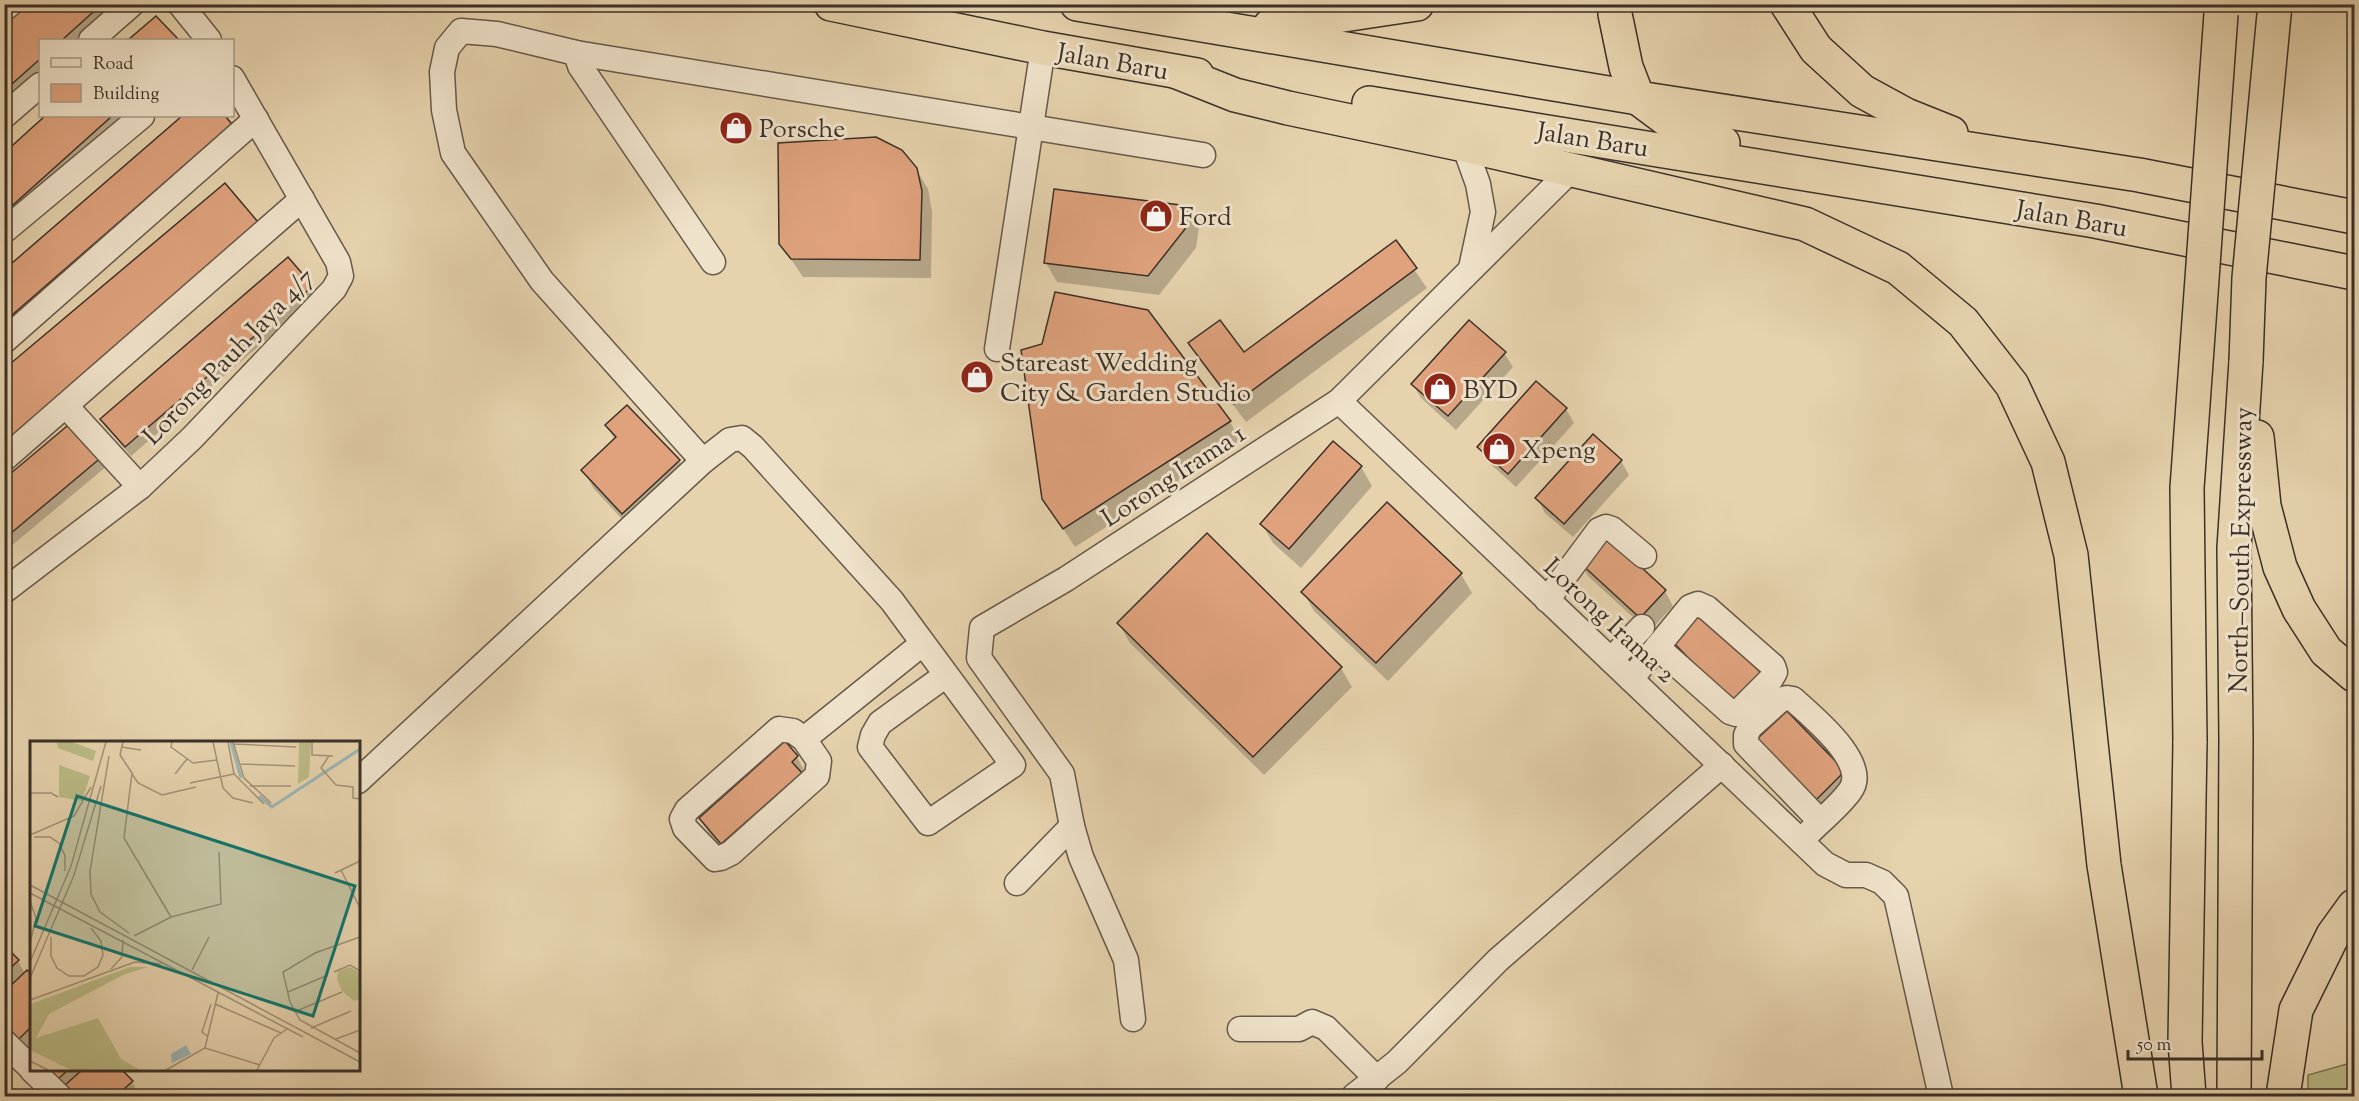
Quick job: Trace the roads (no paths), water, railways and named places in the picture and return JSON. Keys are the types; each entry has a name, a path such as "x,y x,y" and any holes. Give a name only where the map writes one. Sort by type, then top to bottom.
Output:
{"highway":[{"name":"Jalan Baru","path":"831,4 1043,48 1177,72 2095,221 2355,273"},
{"name":"Jalan Baru","path":"1077,4 1218,20 1638,98 2139,176 2355,218"},
{"path":"1218,20 1355,16 1418,4"},
{"path":"1615,4 1626,67 1638,98 1681,130 1834,177"},
{"path":"1787,4 1816,49 1862,91 1906,115 1950,133 2032,159"},
{"name":"North–South Expressway","path":"2234,1096 2236,738 2234,548 2249,278 2275,4"},
{"name":"North–South Expressway","path":"2189,1096 2185,1042 2190,741 2187,488 2221,8"},
{"path":"1177,72 1246,98 1464,145 1805,224 1899,268 1963,322 2012,385 2048,462 2071,555 2104,865 2141,1096"},
{"path":"2246,361 2257,433 2264,506 2280,567 2299,609 2326,651 2355,675"},
{"path":"2283,1096 2296,1010 2333,935 2355,906"}],"street":[{"path":"4,9 10,4"},
{"path":"92,39 132,4"},
{"path":"180,4 208,39"},
{"path":"703,461 542,281 453,153 444,110 442,72 447,48 462,31 497,34 576,53 1203,155"},
{"path":"997,349 1043,48"},
{"path":"576,53 580,66 713,262"},
{"name":"Lorong Pauh Jaya 4/7","path":"4,591 140,486 192,438 334,289 340,276 338,262 234,81"},
{"path":"4,116 39,86"},
{"path":"4,231 141,117"},
{"path":"4,341 256,119"},
{"path":"1464,145 1478,184 1483,212 1471,268"},
{"name":"Lorong Irama 1","path":"1133,1019 1126,960 1081,857 1072,826 1062,774 978,658 982,628 1066,579 1339,401 1571,171"},
{"path":"4,459 302,200"},
{"name":"Lorong Irama 2","path":"1339,401 1825,864 1846,875 1866,875 1882,882 1896,896 1941,1096"},
{"path":"66,406 140,486"},
{"path":"360,779 703,461 730,440 742,438 753,447 892,601 1013,765 928,823 870,747 873,735 880,723 946,675"},
{"path":"1547,600 1599,530 1606,527 1612,530 1644,556"},
{"path":"1631,679 1657,647 1690,607 1698,604 1707,608 1773,666 1775,672 1772,679 1736,714 1730,712 1657,647"},
{"path":"1611,660 1642,627"},
{"path":"804,739 922,644"},
{"path":"1801,841 1851,790 1855,777 1852,765 1833,738 1793,699 1780,700 1750,727 1746,735 1746,744 1820,821"},
{"path":"779,729 793,731 804,739 819,761 817,776 731,853 715,859 685,828 682,819 687,810 779,729"},
{"path":"1354,1096 1397,1062 1498,960 1722,765"},
{"path":"1017,883 1072,826"},
{"path":"1240,1029 1299,1029 1312,1022 1326,1028 1377,1079"},
{"path":"4,1042 30,1067"},
{"path":"34,1071 59,1096"}],"place":[{"name":"Porsche","path":"736,128"},
{"name":"Ford","path":"1156,216"},
{"name":"Stareast Wedding City & Garden Studio","path":"977,377"},
{"name":"BYD","path":"1440,389"},
{"name":"Xpeng","path":"1499,449"}]}
